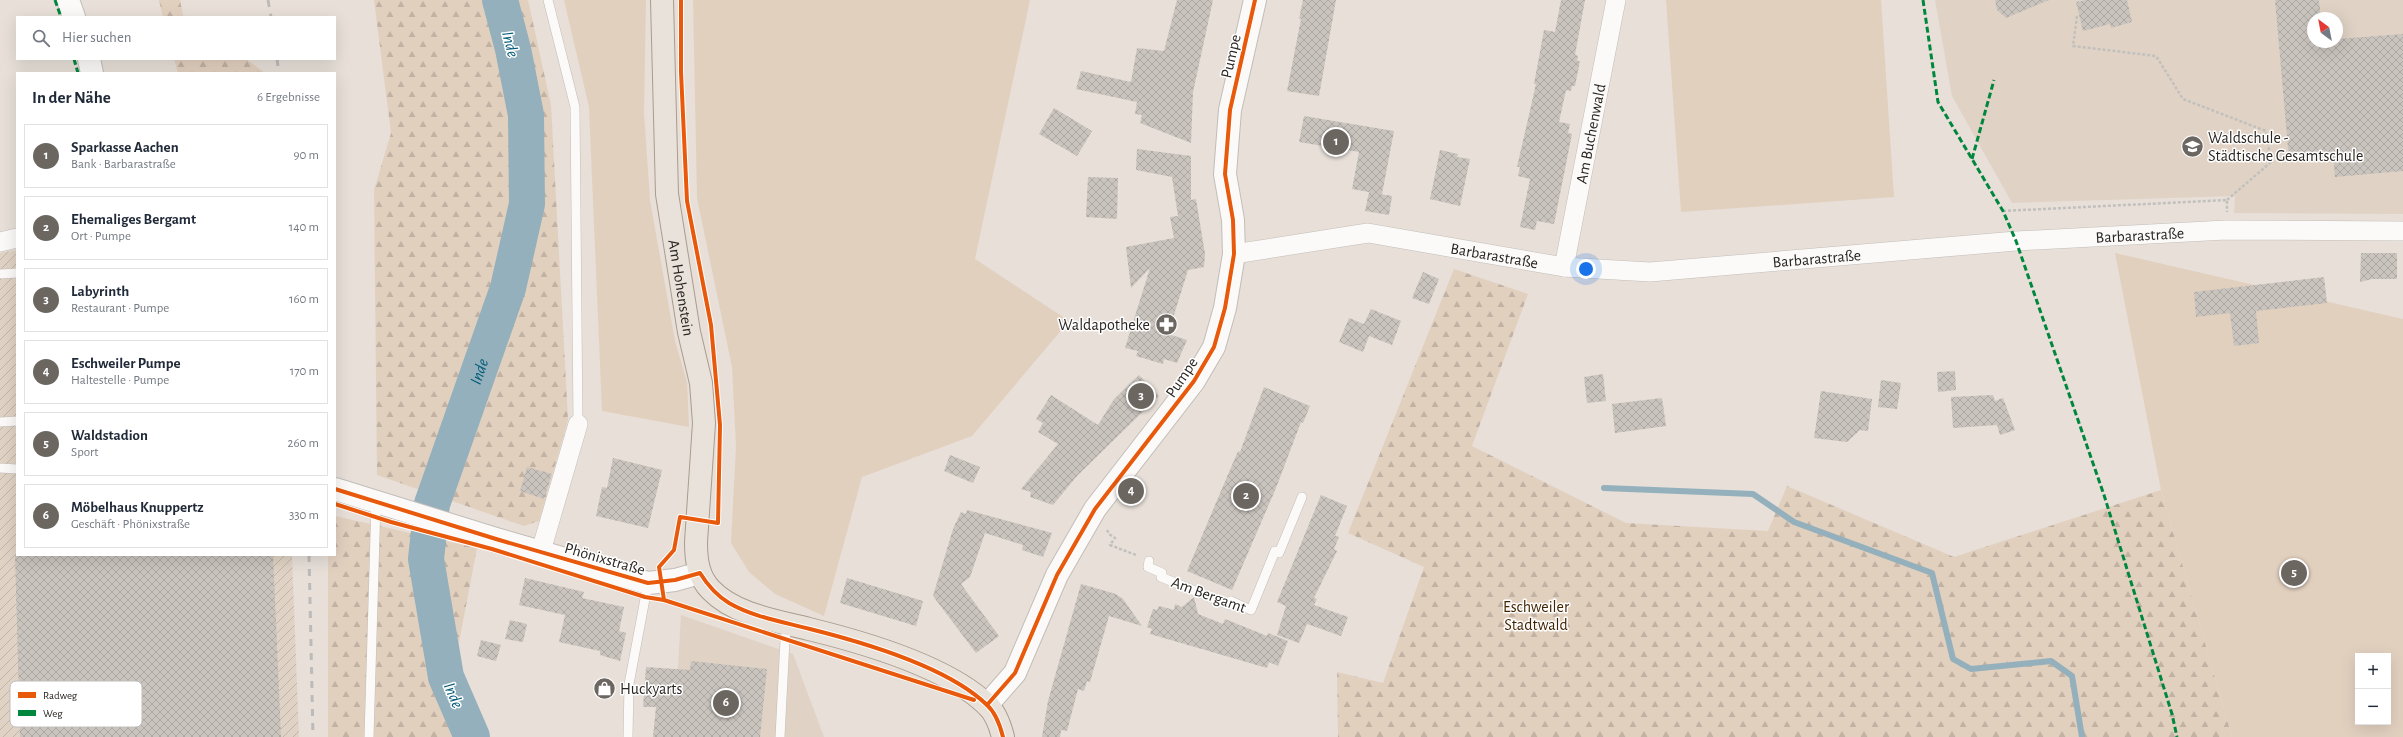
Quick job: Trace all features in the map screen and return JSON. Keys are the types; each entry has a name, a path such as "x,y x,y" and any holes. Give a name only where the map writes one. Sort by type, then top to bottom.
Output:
{"main road":[{"path":"68,0 74,16"},
{"name":"Am Hohenstein","path":"662,0 667,194 689,332 700,383 704,423 696,542 696,562 700,573"},
{"name":"Pumpe","path":"987,705 1015,673 1057,575 1095,509 1194,381 1214,347 1225,308 1234,254 1233,220 1226,174 1230,110 1255,0"},
{"path":"89,60 92,72"},
{"name":"Phönixstraße","path":"336,489 496,539 541,551 602,571 648,583 675,580 700,573"},
{"path":"700,573 711,590 730,604 788,624 880,648 945,678 987,705 995,715 1003,737"}],"street":[{"name":"Am Buchenwald","path":"1564,267 1616,0"},
{"name":"Barbarastraße","path":"1234,254 1368,232 1564,267 1650,272 2016,241 2226,230 2403,231"},
{"path":"0,242 16,238"},
{"name":"Phönixstraße","path":"541,551 578,424"}],"lane":[{"path":"548,0 575,107 578,424"},
{"path":"0,274 16,272"},
{"path":"0,422 16,421"},
{"path":"0,468 16,469"},
{"name":"Am Bergamt","path":"1149,561 1148,567 1162,573 1161,577 1229,605 1231,601 1251,610 1276,551 1279,553 1302,498"},
{"path":"369,737 387,504"},
{"name":"Phönixstraße","path":"628,737 629,684 648,583"},
{"path":"780,737 785,640 788,624"}],"path":[{"path":"2003,211 2227,200 2270,162 2266,130 2183,99 2156,56 2073,46 2077,16"},
{"path":"2226,230 2227,200"},
{"path":"1095,509 1109,534 1115,538 1110,545 1149,561"}],"shaded area":[{"name":"Waldschule - Städtische Gesamtschule","path":"1935,0 2403,0 2403,214 2234,213 2235,196 2012,203 1952,96"},
{"path":"16,250 16,556 292,556 299,737 0,737 0,253"},
{"path":"681,615 793,654 824,737 674,737"}],"green space":[{"path":"159,0 180,0 184,16 163,16"},
{"path":"374,0 528,0 551,105 568,420 539,521 524,526 377,475 374,190 391,133"},
{"path":"564,0 646,0 644,113 650,200 675,341 687,382 689,427 602,411 589,107"},
{"path":"693,0 1030,0 975,259 1069,321 972,436 862,477 824,616 775,594 749,572 731,543 736,446 732,367 697,198"},
{"path":"1666,0 1881,0 1894,197 1681,212"},
{"path":"174,60 247,60 264,72 178,72"},
{"path":"2115,253 2403,319 2403,737 2232,737 2161,490"},
{"name":"Eschweiler Stadtwald","path":"1454,269 1528,294 1472,446 1626,523 1768,531 1787,486 1954,557 2161,490 2232,737 1338,737 1337,672 1383,683 1424,567 1348,533"},
{"path":"336,516 477,548 453,674 482,737 328,737 328,556 336,556"}],"building":[{"path":"1177,0 1213,0 1193,92 1191,143 1140,123 1142,115 1135,114 1137,102 1076,89 1081,71 1131,82 1137,48 1164,51"},
{"path":"1303,0 1336,0 1319,96 1287,91 1301,19 1299,19"},
{"path":"1561,0 1585,0 1575,55 1578,56 1577,61 1580,61 1575,86 1572,86 1571,91 1566,90 1559,122 1570,124 1568,133 1572,134 1554,224 1537,221 1535,230 1520,227 1530,179 1518,176 1520,167 1517,167 1536,84 1534,84 1544,30 1555,32"},
{"path":"1995,0 2049,0 2006,18 1997,10"},
{"path":"2086,0 2127,0 2132,22 2111,28 2110,24 2083,31 2076,2"},
{"path":"2275,0 2319,0 2320,12 2307,12 2307,48 2343,48 2343,39 2403,34 2403,171 2335,177 2333,155 2289,159"},
{"path":"1054,108 1092,131 1077,156 1039,134"},
{"path":"1304,116 1394,131 1382,194 1380,194 1392,196 1389,215 1365,211 1369,192 1352,189 1359,152 1299,142"},
{"path":"1137,149 1191,156 1191,200 1196,199 1205,254 1204,267 1188,270 1168,334 1187,340 1177,363 1164,359 1163,364 1136,356 1138,351 1125,348 1150,268 1131,288 1126,247 1174,238 1170,217 1178,216 1172,177 1136,170"},
{"path":"1440,150 1458,154 1457,157 1470,159 1460,206 1430,199"},
{"path":"1088,177 1118,178 1117,219 1086,217"},
{"path":"2361,253 2397,253 2397,279 2372,279 2360,282"},
{"path":"1423,272 1439,279 1429,304 1412,298"},
{"path":"2324,277 2327,303 2256,311 2259,343 2234,346 2230,313 2196,317 2194,292"},
{"path":"1371,309 1401,321 1392,345 1369,336 1363,352 1339,342 1349,318 1364,324"},
{"path":"1955,371 1956,390 1938,392 1937,372"},
{"path":"1603,374 1606,401 1587,403 1584,377"},
{"path":"1139,375 1159,396 1077,476 1053,505 1030,497 1031,492 1021,489 1058,444 1038,432 1043,423 1036,419 1051,395 1098,425 1114,399"},
{"path":"1881,380 1901,383 1897,409 1878,407"},
{"path":"1264,387 1310,406 1303,423 1301,422 1276,488 1232,590 1187,571 1238,451 1240,452"},
{"path":"1821,391 1872,399 1868,431 1860,430 1847,442 1814,438"},
{"path":"1993,395 1995,401 2003,398 2015,430 2000,435 1997,425 1953,428 1951,397"},
{"path":"1662,398 1666,426 1615,433 1612,404"},
{"path":"950,455 980,467 973,483 944,471"},
{"path":"613,458 662,470 648,528 596,516 602,487 607,488"},
{"path":"527,467 552,474 544,499 520,491"},
{"path":"1321,495 1347,506 1335,536 1339,537 1334,549 1337,551 1314,598 1317,599 1314,605 1348,617 1341,636 1307,624 1299,643 1277,635 1286,606 1277,602"},
{"path":"967,510 1052,533 1043,557 1022,550 1023,545 985,533 970,577 961,584 999,636 976,653 933,596 953,529 961,512 966,514"},
{"path":"15,555 273,556 281,737 20,737 20,727 142,727 142,681 18,681"},
{"path":"525,578 584,592 582,598 624,607 619,631 626,633 620,661 600,655 600,651 559,642 565,615 519,605"},
{"path":"847,578 923,601 916,626 840,603"},
{"path":"1081,584 1116,594 1123,599 1142,626 1109,616 1090,682 1087,681 1084,691 1078,689 1067,731 1061,730 1060,737 1042,737 1048,701"},
{"path":"1194,597 1198,614 1223,624 1225,619 1267,636 1268,633 1288,641 1278,666 1269,662 1267,668 1150,634 1152,629 1147,627 1153,609 1157,610 1159,606 1174,610 1175,604 1182,607"},
{"path":"510,620 527,624 523,642 505,639"},
{"path":"481,640 501,645 496,661 477,656"},
{"path":"691,661 767,669 760,737 653,737 656,707 643,707 646,667 690,670"}],"waterway":[{"name":"Inde","path":"472,737 446,677 426,559 432,504 508,288 527,204 526,115 513,49 500,0"},
{"path":"1604,488 1753,494 1794,522 1932,573 1953,659 1971,669 2051,661 2072,676 2082,737"}],"railway":[{"path":"268,0 271,16"},
{"path":"277,60 279,72"},
{"path":"309,556 313,737"}],"marked path":[{"path":"55,0 61,16"},
{"path":"1923,0 1938,102 2003,211 2016,241 2104,495 2172,714 2177,737"},
{"path":"74,60 78,72"},
{"path":"1972,159 1994,80"}],"cycle path":[{"path":"664,600 659,567 674,550 680,517 718,523 720,425 711,325 687,201 681,72 681,0"},
{"path":"987,705 1015,673 1057,575 1095,509 1194,381 1214,347 1225,308 1234,254 1233,220 1225,174 1230,110 1255,0"},
{"path":"336,489 496,539 648,583 675,580 700,573 716,593 724,600 738,608 769,619 831,634 879,649 928,668 950,679 970,691 990,708 997,720 1003,737"},
{"path":"336,504 391,522 492,549 645,597 664,600 974,700"}],"place":[{"name":"Sparkasse Aachen","path":"1336,142"},
{"name":"Waldschule - Städtische Gesamtschule","path":"2192,146"},
{"name":"Waldapotheke","path":"1166,324"},
{"name":"Labyrinth","path":"1141,396"},
{"name":"Eschweiler Pumpe","path":"1131,491"},
{"name":"Ehemaliges Bergamt","path":"1246,496"},
{"name":"Waldstadion","path":"2294,573"},
{"name":"Huckyarts","path":"604,688"},
{"name":"Möbelhaus Knuppertz","path":"726,703"}]}
